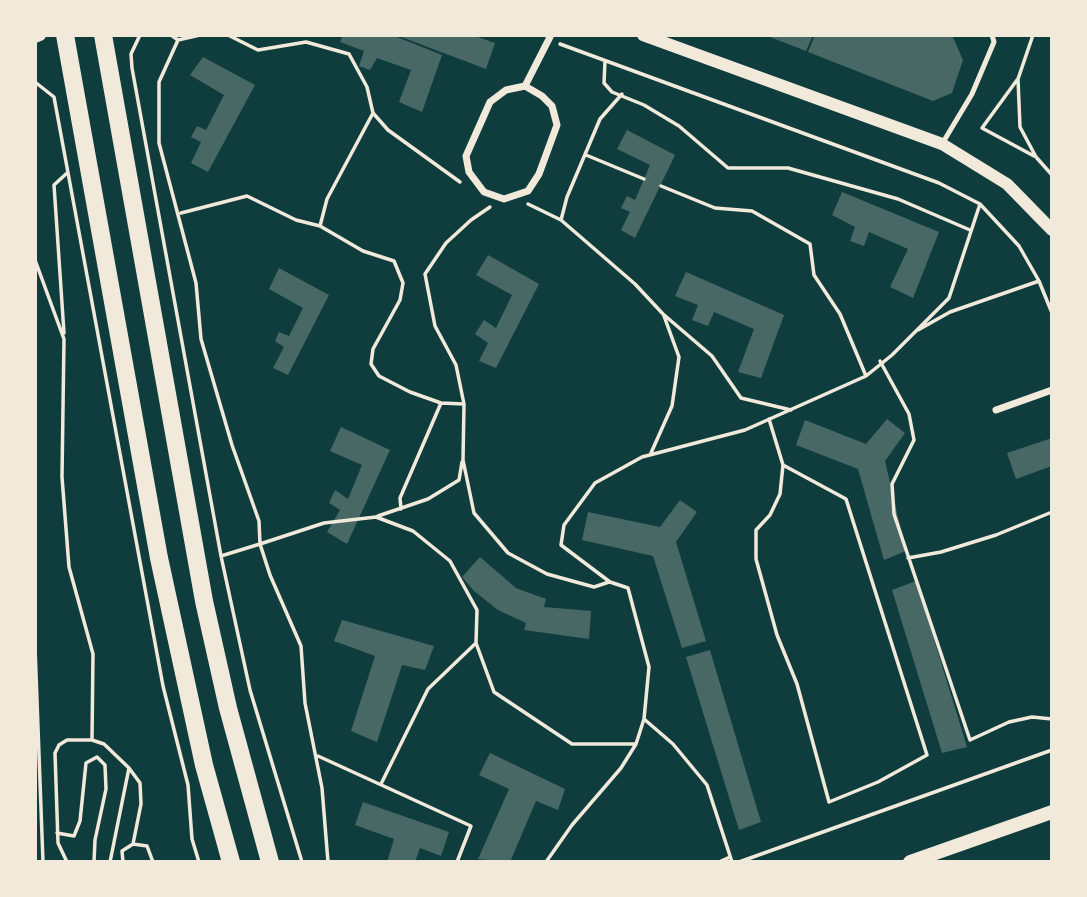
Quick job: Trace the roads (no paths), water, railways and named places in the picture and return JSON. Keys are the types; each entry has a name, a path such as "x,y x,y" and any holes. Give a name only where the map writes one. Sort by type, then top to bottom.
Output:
{"main road":[{"path":"65,35 164,583 204,765 231,862"},
{"path":"103,35 204,601 223,690 270,862"},
{"path":"910,862 1052,812"}],"street":[{"path":"35,37 40,35"},
{"path":"643,35 942,144 1007,184 1030,204 1052,230"},
{"path":"525,86 550,37"},
{"path":"525,86 552,106 557,125 539,174 528,191 504,199 484,192 469,172 466,156 490,102 506,90 525,86"},
{"path":"996,410 1052,390"}],"lane":[{"path":"942,144 972,94 994,42 992,35"}]}
